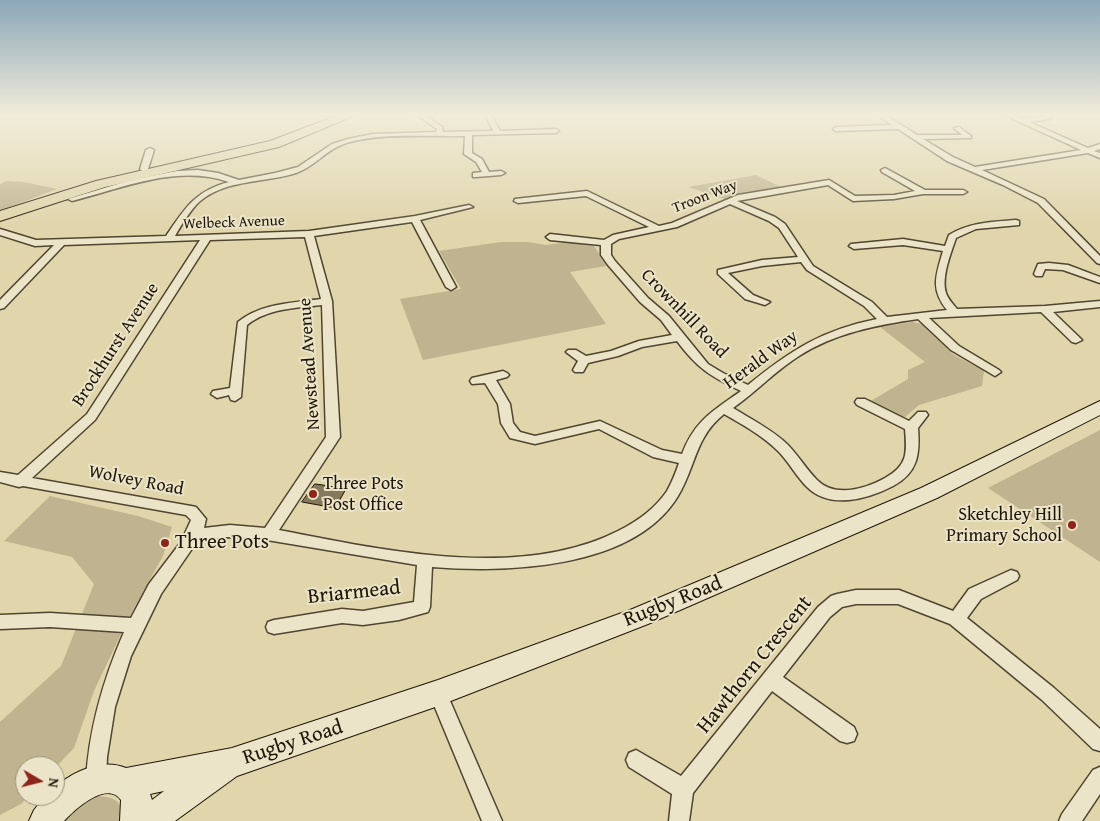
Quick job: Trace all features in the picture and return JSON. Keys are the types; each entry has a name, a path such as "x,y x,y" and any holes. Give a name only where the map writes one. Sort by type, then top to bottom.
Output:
{"highway":[{"path":"0,216 63,194 146,172 236,152"}],"main road":[{"name":"Rugby Road","path":"96,781 113,779 127,783 232,763 438,693 681,601 928,493 1100,407"},
{"name":"Rugby Road","path":"151,821 168,806 232,763"},
{"path":"46,816 75,790 96,781"},
{"path":"127,783 136,794 139,809 136,821"}],"street":[{"path":"146,172 144,169 149,152"},
{"path":"168,239 200,197 238,182 280,176 297,170 310,165 326,152"},
{"path":"468,152 479,161 487,174"},
{"path":"939,152 1040,201 1100,261"},
{"path":"975,169 1074,152"},
{"path":"885,170 924,192"},
{"path":"72,199 85,198 174,172 220,176 238,182"},
{"path":"476,175 501,173"},
{"name":"Troon Way","path":"606,243 616,237 674,225 729,201 757,193 829,182 853,199 894,197 924,192 963,192"},
{"path":"518,201 588,193 657,228"},
{"path":"729,201 782,226 802,259 810,268 868,304 886,322"},
{"name":"Welbeck Avenue","path":"0,232 35,243 309,234 415,219 469,207"},
{"path":"415,219 450,287"},
{"path":"955,313 940,293 940,278 946,266 948,248 952,237 964,229 1016,223"},
{"name":"Newstead Avenue","path":"269,534 333,437 327,301 309,234"},
{"name":"Brockhurst Avenue","path":"19,482 91,417 207,237"},
{"path":"550,237 606,243"},
{"path":"0,306 62,242"},
{"path":"854,246 903,242 948,248"},
{"name":"Crownhill Road","path":"606,243 607,258 644,300 665,318 704,366 749,390"},
{"path":"764,302 749,297 720,272 762,263 802,259"},
{"path":"1039,274 1041,266 1054,264 1070,267 1100,280"},
{"path":"217,394 235,393 242,324 248,317 259,312 327,301"},
{"name":"Herald Way","path":"425,560 510,563 569,555 609,542 630,531 648,519 666,503 678,485 701,428 785,360 813,343 844,331 886,322 955,313 1044,309 1100,304"},
{"path":"1044,309 1076,340"},
{"path":"922,317 955,348 995,372"},
{"path":"572,352 582,365 640,344 680,337"},
{"path":"476,381 503,374"},
{"path":"489,379 501,396 507,423 515,435 535,440 600,425 658,454 688,460"},
{"path":"861,402 911,427"},
{"path":"724,408 775,440 816,487 834,494 854,494 880,488 897,477 910,464 912,450 911,427 922,415"},
{"name":"Wolvey Road","path":"0,477 19,482 109,494 190,511 199,519 195,535"},
{"path":"96,781 96,767 109,692 135,626 173,561 195,535 231,531 269,534 369,553 425,560"},
{"name":"Briarmead","path":"274,627 342,616 372,617 422,607 425,560"},
{"path":"956,619 975,594 1011,576"},
{"name":"Hawthorn Crescent","path":"683,790 824,612 837,601 856,596 899,597 956,619 1048,694 1100,742"},
{"path":"0,622 50,620 135,626"},
{"path":"772,680 847,734"},
{"path":"438,693 492,821"},
{"path":"636,760 683,790 679,821"},
{"path":"1069,821 1100,776"}],"shaded area":[{"path":"756,175 781,187 727,200 688,187"},
{"path":"6,181 24,182 57,189 0,211 0,184"},
{"path":"501,242 528,242 546,245 568,242 594,246 607,266 570,272 606,324 423,360 400,299 461,289 439,251"},
{"path":"912,322 922,324 954,355 984,371 982,386 919,405 905,417 891,414 869,402 908,379 908,370 925,362 880,327"},
{"name":"Sketchley Hill Primary School","path":"1100,430 1100,562 988,488"},
{"path":"50,496 138,516 172,527 163,556 129,617 94,691 74,748 65,757 15,756 15,806 17,806 0,815 0,722 61,666 94,584 72,557 4,541"},
{"path":"99,796 111,798 118,802 125,821 58,821 88,798"}],"building":[{"path":"315,484 346,489 335,508 302,502"}],"place":[{"name":"Three Pots Post Office","path":"313,494"},
{"name":"Sketchley Hill Primary School","path":"1072,525"},
{"name":"Three Pots","path":"165,543"}]}
